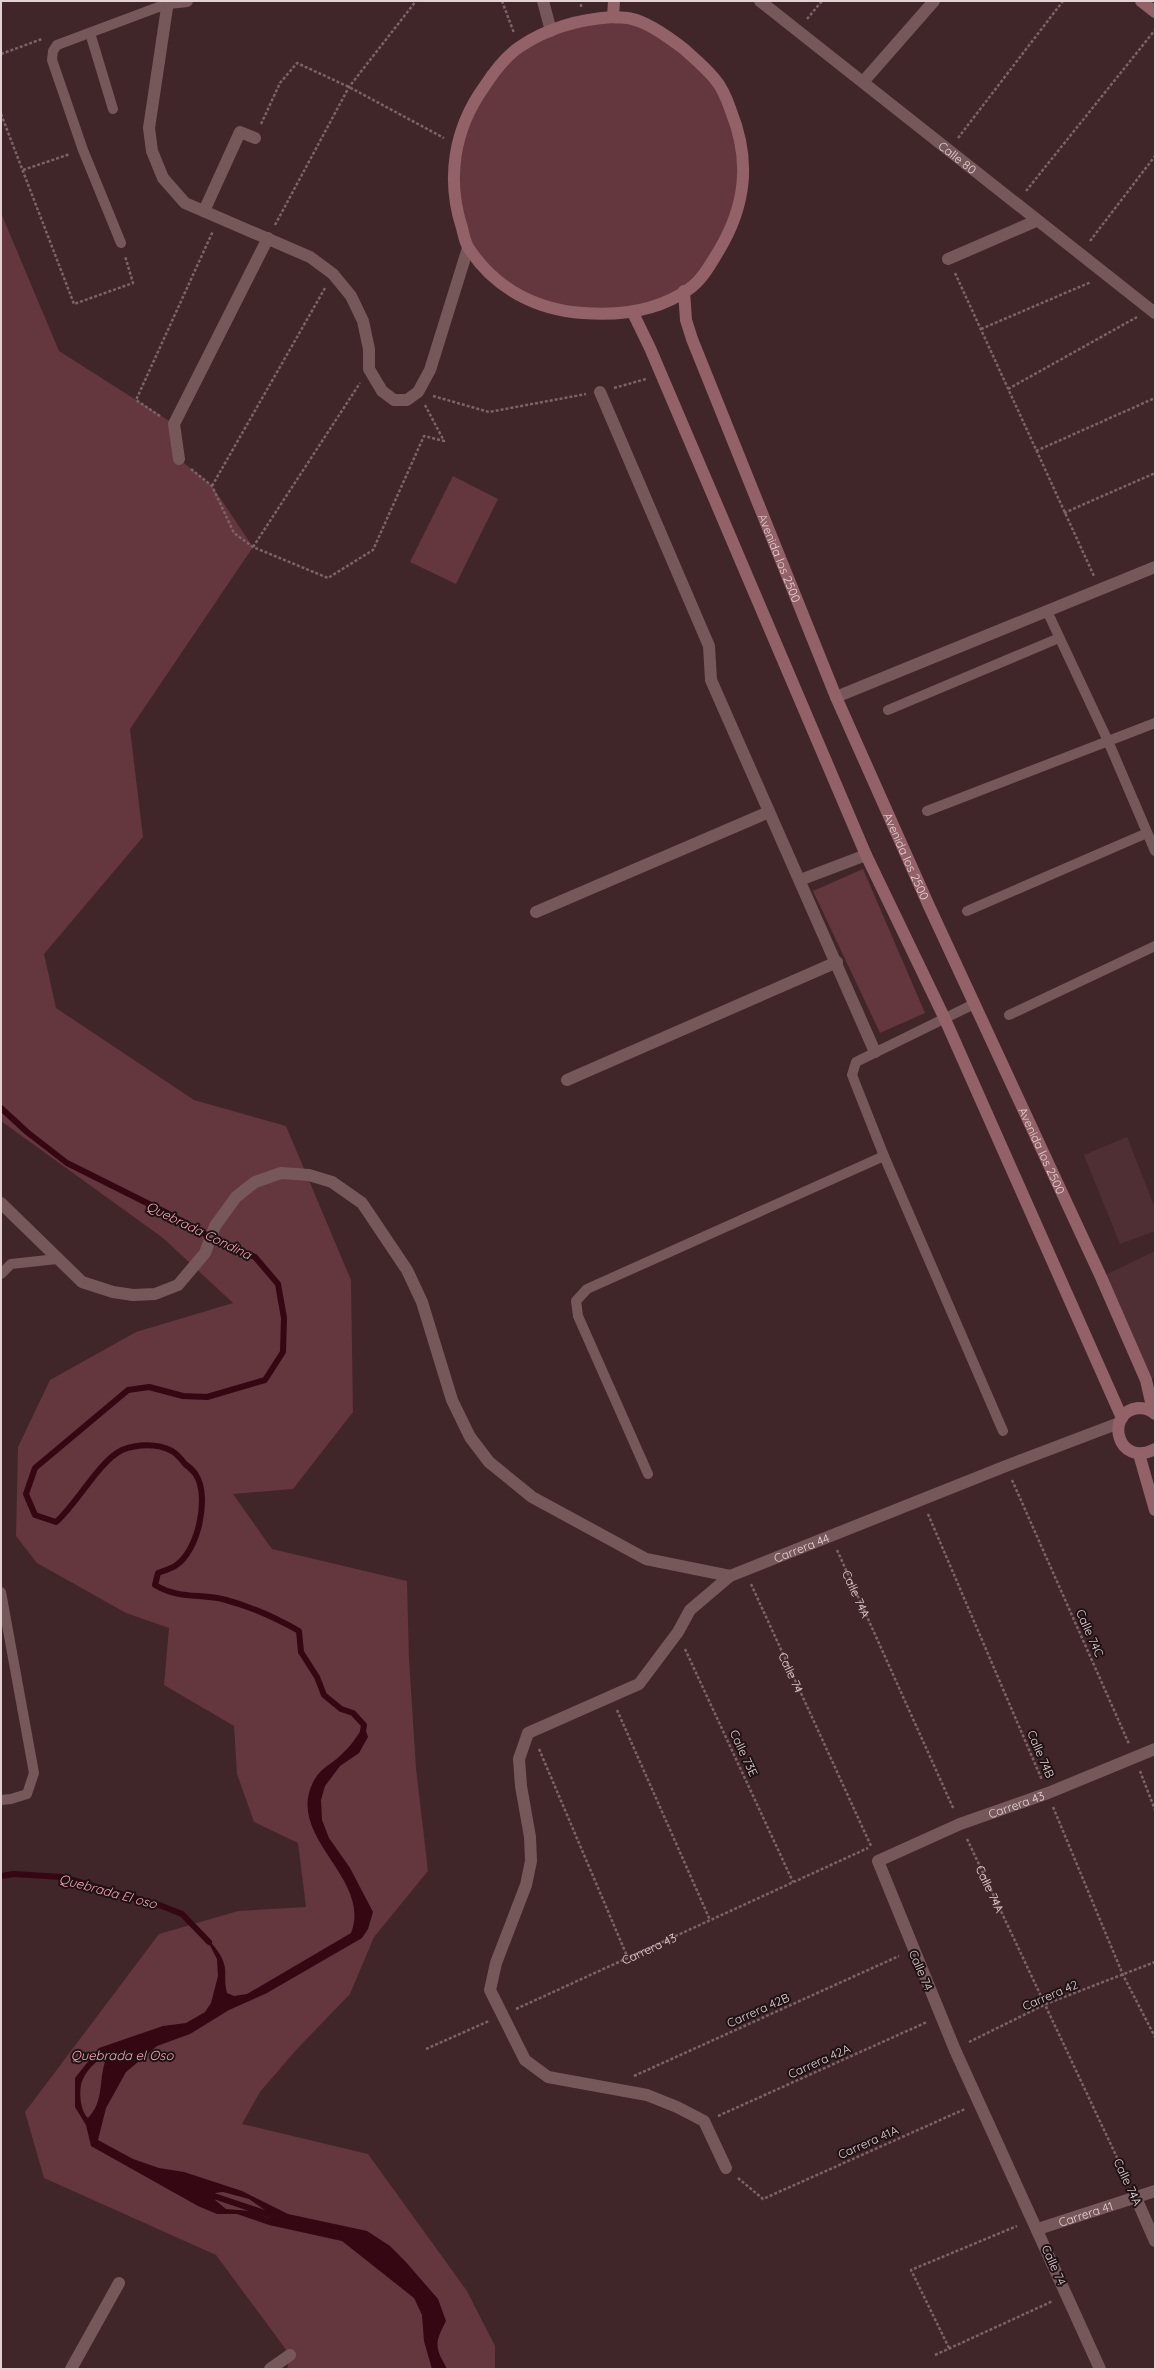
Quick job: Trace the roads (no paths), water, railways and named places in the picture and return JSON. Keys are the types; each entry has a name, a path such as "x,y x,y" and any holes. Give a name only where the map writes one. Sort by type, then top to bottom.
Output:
{"main road":[{"path":"613,17 614,1"},
{"path":"1141,1 1155,12"},
{"path":"613,17 633,19 671,39 696,59 715,79 726,98 743,144 744,185 730,232 706,271 690,288 653,307 633,313 584,313 550,309 519,296 495,279 468,248 458,217 453,174 457,145 470,106 489,78 520,46 551,30 589,19 613,17"},
{"name":"Avenida los 2500","path":"684,291 686,320 692,339 836,697 974,1004 1101,1277 1146,1380 1154,1412 1136,1408 1128,1412 1120,1420"},
{"path":"633,313 662,374 866,855 944,1017 1120,1420 1118,1436 1121,1443 1132,1452 1139,1454 1147,1453 1155,1449"},
{"path":"1139,1454 1155,1510"}],"street":[{"path":"187,1 168,2 148,128 152,151 163,178 185,203 310,257 333,274 351,296 363,321 369,349 369,369 382,391 394,400 407,400 418,392 430,370 468,248"},
{"path":"543,1 551,30"},
{"name":"Calle 80","path":"760,1 949,150 1036,221 1154,309"},
{"path":"863,82 934,1"},
{"path":"204,211 240,132 255,138"},
{"path":"948,259 1036,221"},
{"path":"178,459 174,424 268,238"},
{"path":"600,392 709,646 711,680 837,962 875,1052"},
{"path":"836,697 1047,610 1102,590 1155,567"},
{"path":"536,912 769,812"},
{"path":"800,880 866,855"},
{"path":"567,1080 837,962"},
{"path":"1,1203 82,1282 113,1292 133,1295 155,1294 178,1285 205,1254 215,1226 236,1197 255,1182 281,1173 310,1175 332,1182 362,1203 407,1270 422,1302 452,1400 470,1437 489,1462 532,1497 646,1559 730,1576"},
{"name":"Carrera 44","path":"726,2168 704,2122 677,2107 648,2095 548,2077 525,2060 490,1990 496,1963 526,1885 531,1860 530,1837 520,1786 519,1759 530,1732 639,1684 678,1632 690,1610 730,1576 744,1569 1120,1420"},
{"name":"Carrera 43","path":"878,1861 960,1824 1048,1793 1155,1749"},
{"name":"Calle 74","path":"878,1861 912,1950 940,2016 1068,2294 1100,2369"},
{"name":"Carrera 41","path":"1035,2224 1136,2198 1155,2191"},
{"name":"Calle 74A","path":"1136,2198 1155,2241"},
{"path":"71,2369 119,2283"},
{"path":"270,2369 290,2355"}],"lane":[{"path":"121,242 83,150 52,60 53,51 57,45 168,2"},
{"path":"90,32 113,109"},
{"path":"1047,610 1108,741 1155,851"},
{"path":"888,710 1059,638"},
{"path":"927,811 1155,723"},
{"path":"967,911 1147,833"},
{"path":"1009,1015 1155,946"},
{"path":"974,1004 944,1017 856,1062 852,1075 884,1156 1003,1430"},
{"path":"648,1474 578,1316 576,1301 587,1289 884,1156"},
{"path":"1,1274 11,1264 57,1259"},
{"path":"1,1592 34,1773 27,1794 1,1800"}],"water":[{"name":"Quebrada el Oso","path":"364,1725 368,1737 359,1753 340,1766 325,1786 321,1800 322,1820 329,1838 350,1868 373,1912 368,1929 362,1938 267,1993 229,2010 190,2034 157,2046 126,2072 106,2108 98,2140 133,2159 159,2168 184,2172 242,2191 288,2214 367,2231 390,2246 438,2299 446,2321 439,2335 438,2350 447,2369 432,2369 424,2341 422,2315 414,2298 342,2241 269,2225 237,2214 217,2214 198,2206 91,2146 86,2125 75,2107 75,2078 99,2048 163,2026 186,2023 205,2012 211,2003 218,1976 217,1959 205,1936 218,1951 224,1963 227,1993 234,1996 247,1994 351,1933 354,1914 351,1895 311,1825 308,1806 311,1787 317,1775 345,1751","holes":["105,2056 106,2059 99,2097 97,2104 88,2118 83,2111 80,2094 81,2083 89,2069","223,2192 249,2199 275,2217 269,2218 251,2211 226,2209 215,2200 215,2193"]}],"waterway":[{"name":"Quebrada Condina","path":"1,1108 27,1132 67,1163 165,1212 218,1241 255,1257 278,1284 284,1318 283,1352 265,1380 207,1397 183,1396 149,1387 128,1390 35,1468 26,1494 35,1515 56,1522 72,1505 105,1463 122,1450 134,1446 147,1445 166,1448 172,1451 178,1455 196,1475 200,1485 202,1510 199,1524 190,1549 183,1559 175,1566 158,1573 155,1585 173,1593 217,1598 236,1603 264,1613 299,1631 301,1652 317,1677 324,1695 341,1709 353,1713 364,1725 363,1731"},
{"name":"Quebrada El oso","path":"1,1876 14,1874 62,1877 162,1906 182,1914 209,1942"},
{"path":"208,2194 282,2219"}]}
